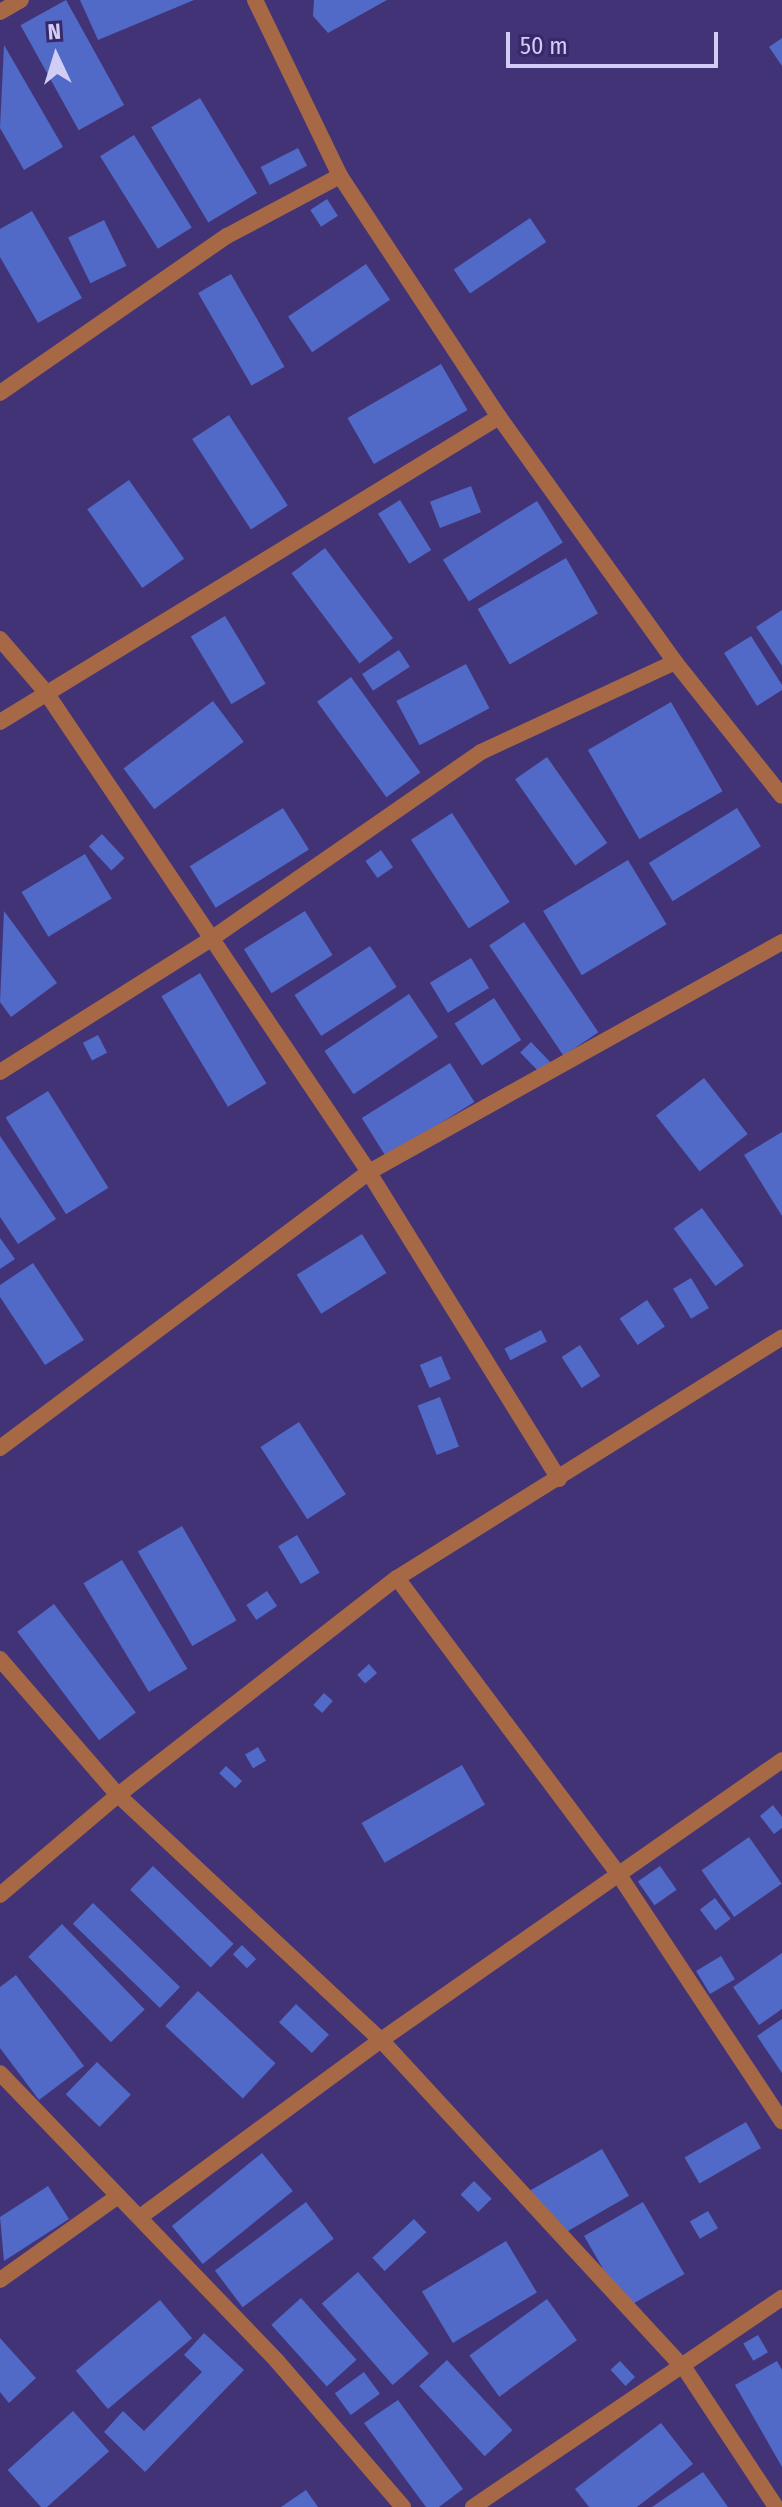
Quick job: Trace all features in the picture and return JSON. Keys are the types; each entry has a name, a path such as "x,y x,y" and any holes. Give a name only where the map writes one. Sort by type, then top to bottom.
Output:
{"street":[{"path":"0,12 21,0"},
{"path":"255,0 340,176 499,417 675,662 782,796"},
{"path":"0,393 227,236 340,176"},
{"path":"0,722 45,691 499,417"},
{"path":"0,639 45,691 369,1172 559,1479"},
{"path":"0,1072 211,939 481,752 675,662"},
{"path":"0,1448 369,1172 782,942"},
{"path":"0,1895 118,1795 397,1578 782,1337"},
{"path":"397,1578 617,1872 782,2121"},
{"path":"0,1659 118,1795 381,2040 685,2369 776,2507"},
{"path":"140,2217 617,1872 782,1760"},
{"path":"0,2073 277,2361 403,2507"},
{"path":"0,2280 118,2196"},
{"path":"473,2507 685,2369 782,2298"}],"building":[{"path":"66,0 124,105 79,130 21,25"},
{"path":"80,0 194,0 98,40"},
{"path":"314,0 387,0 328,33 313,16"},
{"path":"782,38 782,66 769,47"},
{"path":"4,45 63,147 24,170 0,128"},
{"path":"200,98 257,193 208,223 151,127"},
{"path":"134,135 192,227 158,249 100,156"},
{"path":"298,148 307,166 270,185 261,167"},
{"path":"327,199 338,216 321,227 310,210"},
{"path":"32,211 82,298 38,323 0,257 0,229"},
{"path":"530,218 546,242 470,293 454,269"},
{"path":"104,220 126,266 90,283 68,238"},
{"path":"366,264 390,300 312,352 288,317"},
{"path":"231,274 284,367 252,386 198,293"},
{"path":"441,364 468,410 374,464 347,418"},
{"path":"229,415 288,506 251,530 192,439"},
{"path":"129,480 184,559 142,588 87,509"},
{"path":"471,486 481,512 440,528 430,502"},
{"path":"400,500 431,550 409,564 378,514"},
{"path":"537,501 563,543 469,601 443,560"},
{"path":"325,548 393,638 359,664 291,573"},
{"path":"566,558 598,613 510,664 478,609"},
{"path":"782,610 782,666 756,627"},
{"path":"225,616 266,684 231,704 191,637"},
{"path":"751,636 782,685 782,690 757,706 724,653"},
{"path":"399,650 410,667 373,691 362,674"},
{"path":"466,664 489,708 420,745 396,701"},
{"path":"351,677 420,772 386,797 317,702"},
{"path":"213,701 244,742 154,809 124,768"},
{"path":"671,702 722,791 639,839 588,750"},
{"path":"547,757 607,843 575,865 515,779"},
{"path":"283,808 309,850 216,908 190,866"},
{"path":"737,808 761,846 673,901 649,863"},
{"path":"452,813 510,902 469,929 411,840"},
{"path":"102,834 125,858 111,870 89,846"},
{"path":"381,850 393,867 377,878 365,861"},
{"path":"85,854 112,899 48,937 22,892"},
{"path":"628,860 667,924 582,975 543,911"},
{"path":"4,911 57,983 11,1017 0,1002"},
{"path":"305,911 333,955 271,993 244,949"},
{"path":"524,922 598,1032 564,1056 489,945"},
{"path":"370,946 397,987 321,1036 295,995"},
{"path":"471,958 489,988 448,1013 430,983"},
{"path":"200,973 266,1084 228,1107 161,996"},
{"path":"409,994 438,1037 354,1094 324,1051"},
{"path":"494,998 521,1040 482,1066 455,1024"},
{"path":"98,1035 107,1053 92,1061 83,1043"},
{"path":"531,1042 550,1062 540,1073 520,1052"},
{"path":"450,1063 474,1102 386,1157 362,1118"},
{"path":"704,1078 748,1134 700,1172 656,1116"},
{"path":"48,1091 108,1188 66,1214 6,1117"},
{"path":"782,1132 782,1216 744,1155"},
{"path":"0,1136 56,1219 18,1244 0,1217"},
{"path":"702,1208 744,1265 715,1286 674,1229"},
{"path":"362,1234 386,1273 321,1314 297,1275"},
{"path":"0,1238 15,1259 0,1269"},
{"path":"33,1263 84,1340 45,1365 0,1297 0,1285"},
{"path":"691,1278 709,1308 691,1319 673,1289"},
{"path":"647,1300 665,1327 638,1345 620,1318"},
{"path":"541,1330 547,1342 510,1360 504,1349"},
{"path":"580,1345 600,1376 582,1388 562,1357"},
{"path":"441,1356 451,1379 430,1388 420,1365"},
{"path":"440,1397 459,1446 437,1455 418,1406"},
{"path":"299,1422 346,1494 307,1519 260,1447"},
{"path":"182,1526 236,1620 192,1646 138,1552"},
{"path":"297,1535 320,1573 301,1584 278,1546"},
{"path":"122,1560 187,1669 149,1692 83,1583"},
{"path":"267,1591 277,1606 256,1620 246,1605"},
{"path":"54,1604 136,1713 99,1740 17,1632"},
{"path":"369,1664 377,1673 365,1684 357,1675"},
{"path":"324,1693 333,1701 322,1713 313,1705"},
{"path":"258,1747 266,1761 253,1768 245,1754"},
{"path":"462,1765 485,1805 385,1863 362,1823"},
{"path":"226,1766 242,1781 235,1788 219,1773"},
{"path":"773,1805 782,1817 782,1828 774,1834 760,1816"},
{"path":"749,1837 782,1884 734,1917 701,1870"},
{"path":"153,1866 234,1944 211,1968 130,1890"},
{"path":"660,1866 677,1890 655,1905 638,1881"},
{"path":"715,1898 731,1919 715,1930 700,1909"},
{"path":"93,1903 180,1987 160,2008 73,1924"},
{"path":"62,1924 145,2010 111,2042 28,1957"},
{"path":"242,1945 256,1959 247,1968 233,1954"},
{"path":"782,1953 782,2009 759,2025 733,1987"},
{"path":"721,1956 735,1979 710,1994 696,1971"},
{"path":"16,1975 84,2066 39,2100 0,2048 0,1987"},
{"path":"198,1991 276,2063 243,2098 165,2026"},
{"path":"296,2004 329,2035 312,2053 279,2022"},
{"path":"782,2019 782,2073 757,2036"},
{"path":"97,2062 131,2095 100,2127 66,2094"},
{"path":"746,2122 761,2148 700,2183 685,2158"},
{"path":"602,2149 629,2196 556,2238 529,2191"},
{"path":"262,2153 293,2191 203,2264 172,2226"},
{"path":"474,2181 492,2199 478,2212 461,2194"},
{"path":"48,2186 69,2219 4,2261 0,2217"},
{"path":"306,2202 334,2239 243,2307 215,2271"},
{"path":"643,2202 684,2274 626,2308 584,2236"},
{"path":"708,2211 718,2228 700,2239 690,2222"},
{"path":"414,2219 426,2232 385,2271 372,2258"},
{"path":"506,2241 537,2292 453,2343 422,2291"},
{"path":"358,2272 429,2354 393,2385 322,2303"},
{"path":"301,2298 357,2360 327,2386 271,2325"},
{"path":"547,2299 577,2340 499,2397 469,2355"},
{"path":"160,2300 192,2338 108,2409 76,2371"},
{"path":"204,2333 244,2370 145,2472 104,2432 123,2411 144,2431 202,2372 184,2355"},
{"path":"758,2335 768,2352 753,2361 743,2344"},
{"path":"0,2338 36,2378 9,2403 0,2392"},
{"path":"447,2360 512,2430 485,2456 419,2386"},
{"path":"620,2361 635,2377 625,2386 610,2370"},
{"path":"777,2361 782,2370 782,2467 735,2385"},
{"path":"364,2372 380,2394 351,2415 335,2393"},
{"path":"398,2400 463,2489 439,2507 426,2507 364,2423"},
{"path":"73,2411 109,2451 47,2507 41,2507 8,2470"},
{"path":"661,2423 693,2464 637,2507 589,2507 575,2489"},
{"path":"703,2472 728,2507 652,2507"},
{"path":"306,2490 318,2507 281,2507"}]}
